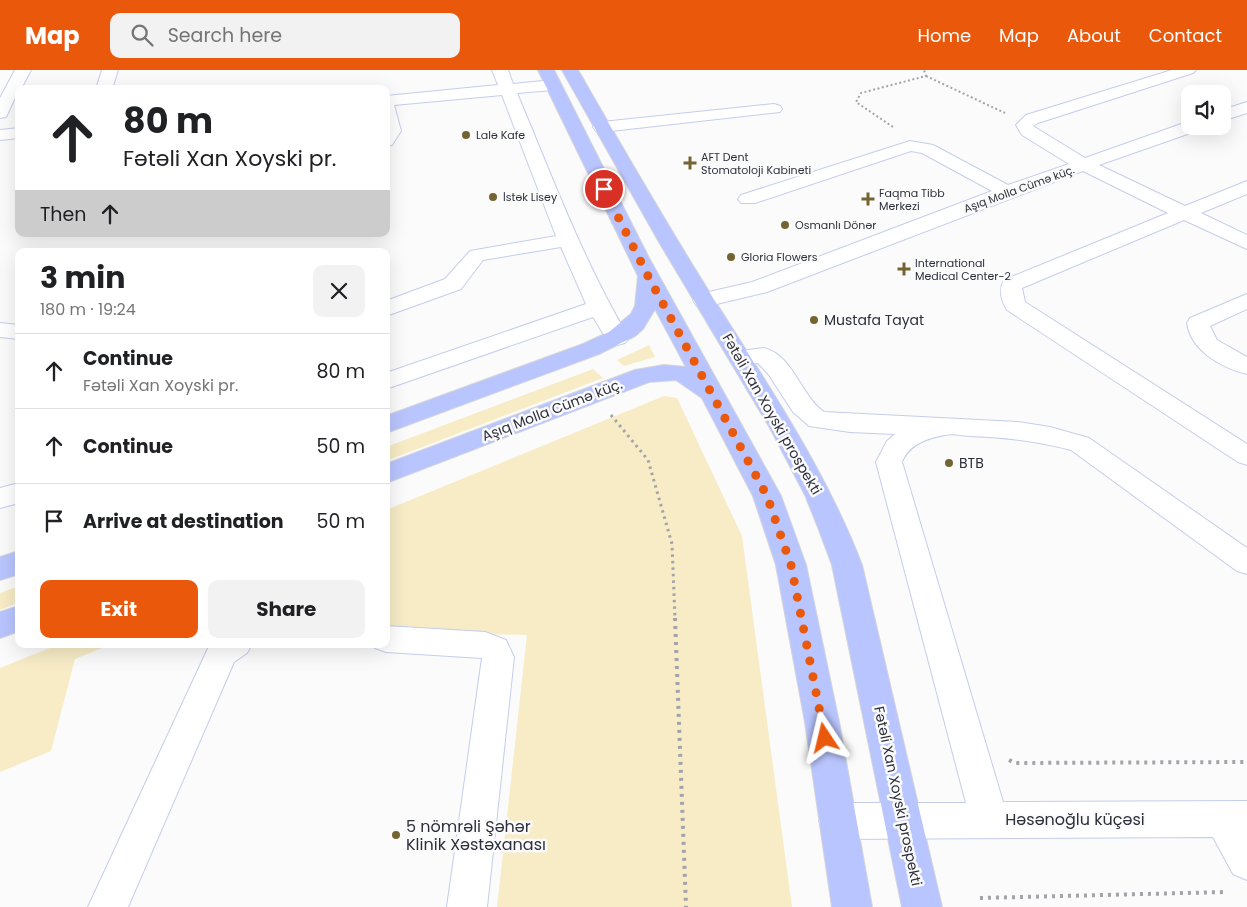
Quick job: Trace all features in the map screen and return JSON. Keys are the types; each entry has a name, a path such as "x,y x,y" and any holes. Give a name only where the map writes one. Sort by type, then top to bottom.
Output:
{"main road":[{"name":"Fətəli Xan Xoyski prospekti","path":"570,70 704,300 815,484 835,530 847,565 922,907"},
{"path":"550,78 648,276 767,496 791,565 822,722 852,907"},
{"path":"390,424 616,338 639,320 646,310 650,295 648,276"},
{"path":"591,349 624,382"},
{"name":"Aşıq Molla Cümə küç.","path":"390,472 624,382 662,372 685,373 714,397"},
{"path":"0,569 15,563"},
{"path":"0,625 15,619"}],"street":[{"path":"2,106 23,70"},
{"path":"105,85 110,70"},
{"path":"500,70 568,240 616,338"},
{"path":"1188,70 1032,119 1024,125 1028,132 1084,165 1247,243"},
{"path":"390,101 507,89 550,78"},
{"path":"445,79 468,84 471,92"},
{"path":"1231,113 1247,107"},
{"path":"602,127 774,109"},
{"name":"Aşıq Molla Cümə küç.","path":"704,300 759,287 1007,192 1181,130"},
{"path":"0,135 15,133"},
{"path":"748,199 910,146 927,149 1007,192"},
{"path":"1247,187 1012,285 1011,294 1015,305 1247,456"},
{"path":"390,308 453,284 462,276 468,262 478,255 568,240"},
{"path":"1247,302 1198,323 1198,333 1204,342 1247,367"},
{"path":"390,380 599,306"},
{"path":"0,330 15,332"},
{"path":"740,357 764,355 778,369 806,414 818,420 1019,432 1062,438 1080,444 1247,563"},
{"path":"950,428 906,437 894,447 889,462 989,819"},
{"path":"0,498 15,494"},
{"path":"390,639 485,645 495,649 498,657 467,907"},
{"path":"108,907 222,653 230,648"},
{"path":"1235,819 1242,877"},
{"name":"Həsənoğlu küçəsi","path":"838,821 1235,819"}],"path":[{"path":"924,70 926,76"},
{"path":"918,147 916,142 856,102 861,93 926,76 1006,113"},
{"path":"607,410 648,460 672,544 686,907"},
{"path":"1004,757 1015,763 1247,762"},
{"path":"980,898 1242,877"}],"shaded area":[{"path":"649,345 655,357 624,366 617,360"},
{"path":"593,369 603,378 390,459 390,445"},
{"path":"664,396 677,398 742,536 792,907 497,907 527,635 390,632 390,508"},
{"path":"15,587 15,604 0,610 0,593"},
{"path":"50,648 102,648 75,659 51,751 0,772 0,668"}],"place":[{"name":"Lalə Kafe","path":"466,135"},
{"name":"AFT Dent Stomatoloji Kabineti","path":"690,163"},
{"name":"İstək Lisey","path":"493,197"},
{"name":"Faqma Tibb Merkezi","path":"868,199"},
{"name":"Osmanlı Dönər","path":"785,225"},
{"name":"Gloria Flowers","path":"731,257"},
{"name":"International Medical Center-2","path":"904,269"},
{"name":"Mustafa Tayat","path":"814,320"},
{"name":"BTB","path":"949,463"},
{"name":"5 nömrəli Şəhər Klinik Xəstəxanası","path":"396,835"}],"route":[{"path":"604,189 648,276 767,496 791,565 825,738"}]}
